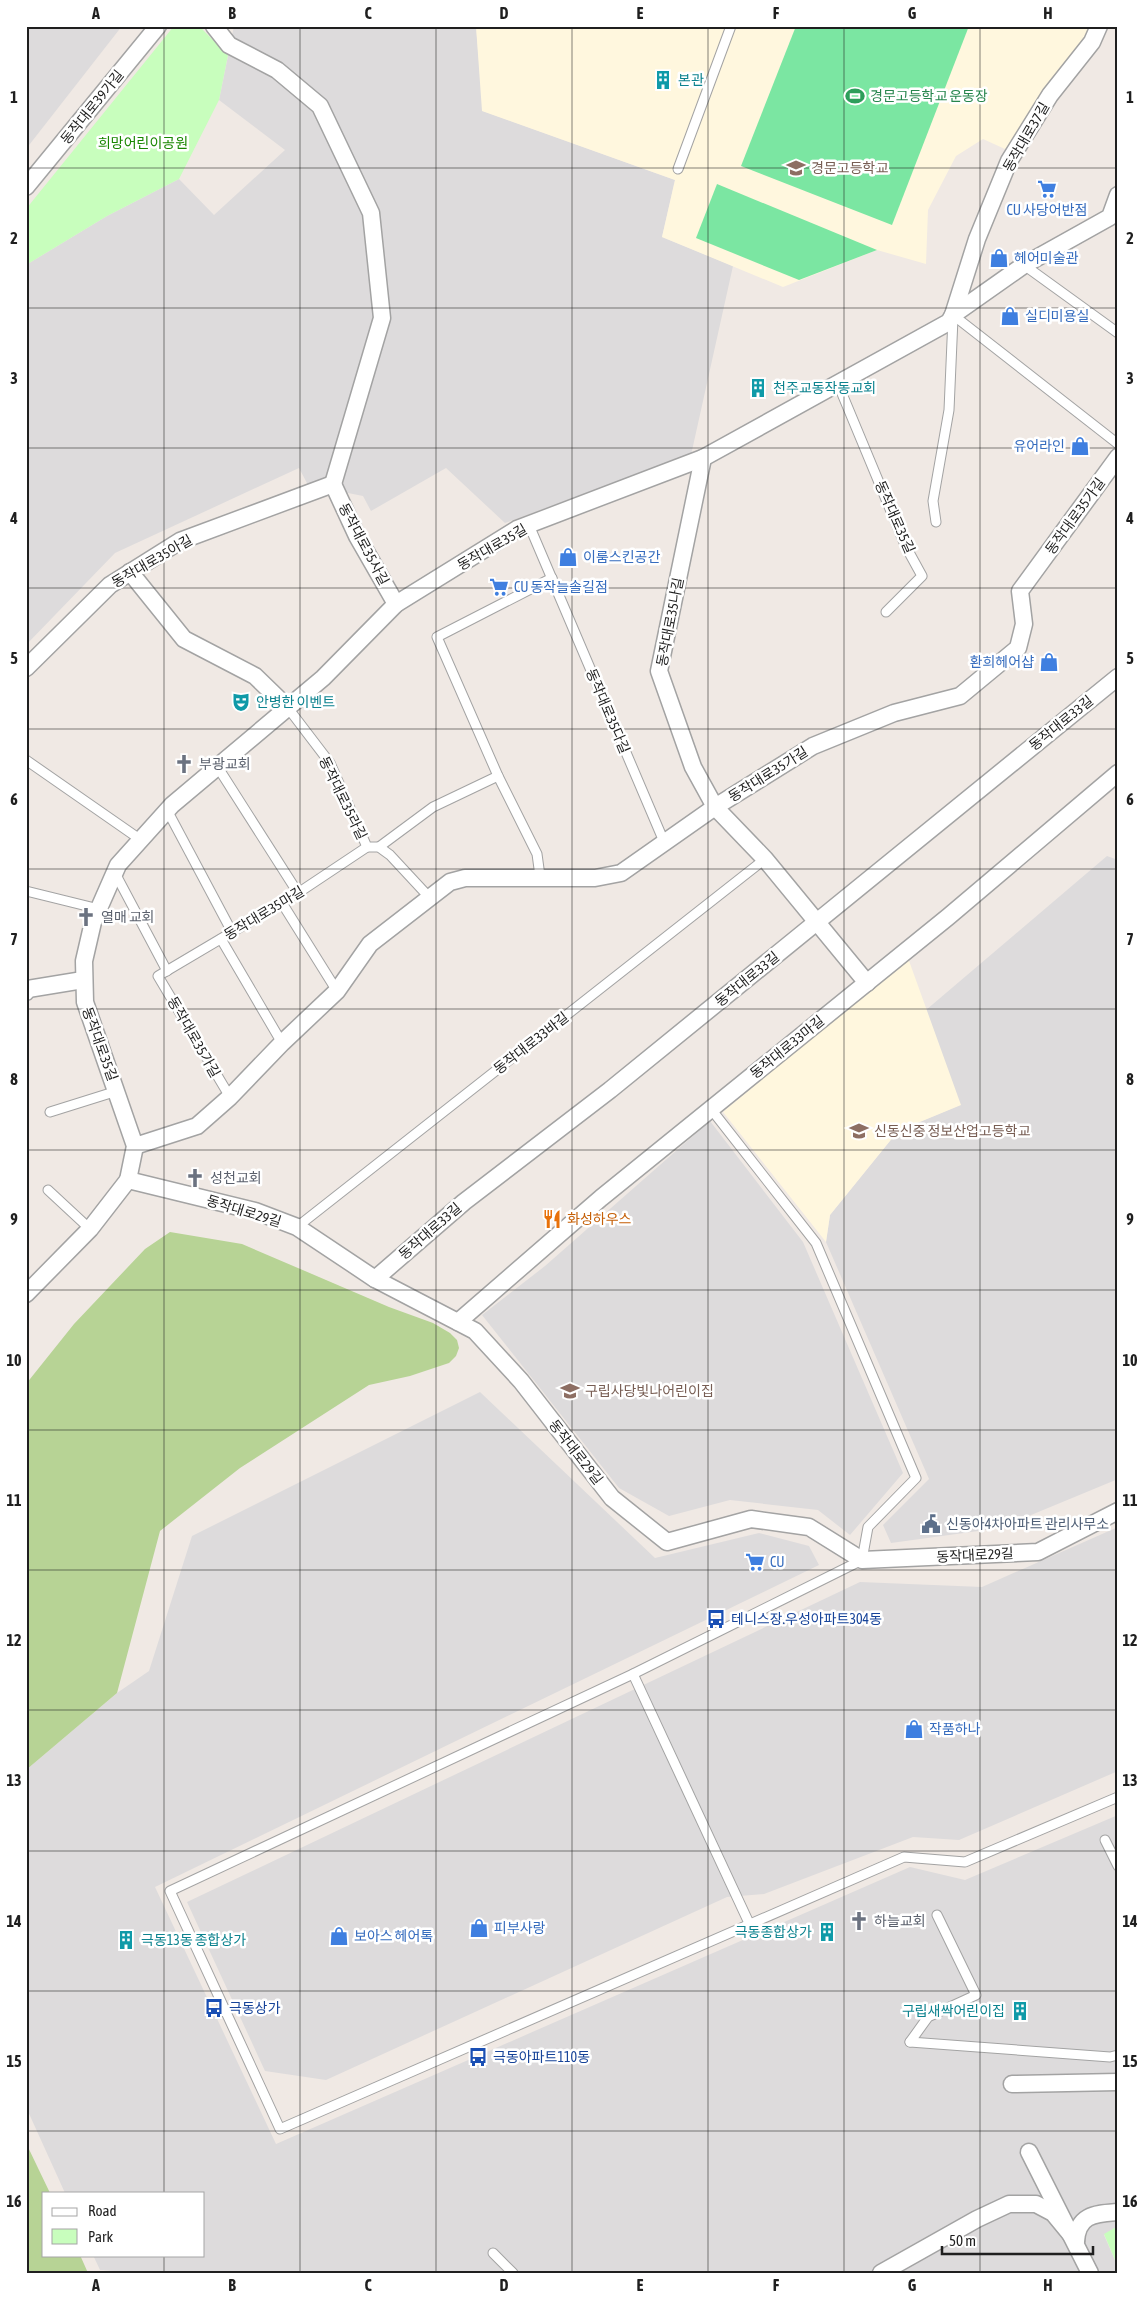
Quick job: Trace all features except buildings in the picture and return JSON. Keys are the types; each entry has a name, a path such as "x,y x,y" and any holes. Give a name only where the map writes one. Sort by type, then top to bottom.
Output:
{"street":[{"name":"동작대로39가길","path":"26,187 158,26"},
{"path":"214,26 229,45 277,70 320,106 371,213 382,318 333,484"},
{"name":"동작대로37길","path":"953,315 977,239 1009,161 1050,96 1092,42 1099,26"},
{"name":"동작대로35길","path":"128,1180 135,1146 85,1002 83,980 86,953 93,922 118,865 167,810 323,678 396,604 517,529 703,458 949,322 953,315 1024,265 1114,220 1118,196"},
{"name":"동작대로35가길","path":"135,1146 197,1126 230,1097 336,991 370,944 450,882 465,878 540,876 595,878 621,873 665,844 715,807 813,746 894,713 960,696 1018,648 1024,624 1020,591 1118,457"},
{"name":"동작대로35나길","path":"703,458 659,671 693,767 715,807"},
{"name":"동작대로35아길","path":"26,668 110,585 180,541 333,484"},
{"name":"동작대로35사길","path":"333,484 357,536 396,604"},
{"path":"130,572 184,639 255,676 288,708"},
{"name":"동작대로33길","path":"375,1279 464,1202 610,1090 1118,677"},
{"name":"동작대로33마길","path":"458,1322 601,1198 867,983 1118,773"},
{"path":"715,807 766,859 867,983"},
{"path":"26,992 28,989 83,980"},
{"path":"26,1294 90,1229 128,1180"},
{"name":"동작대로29길","path":"128,1180 254,1211 297,1227 375,1279 475,1330 521,1381 612,1498 668,1542 751,1519 809,1527 862,1560 1038,1552 1118,1512"},
{"path":"1012,2084 1118,2082"},
{"path":"1029,2152 1076,2241 1090,2273"},
{"path":"881,2273 976,2219 1009,2204 1036,2204 1053,2213 1076,2241"},
{"path":"1076,2241 1077,2231 1082,2222 1091,2215 1118,2212"}],"lane":[{"path":"678,169 731,26"},
{"path":"1024,265 1118,333"},
{"path":"953,315 1118,444"},
{"path":"936,522 933,500 949,410 953,315"},
{"name":"동작대로35길","path":"838,384 905,545 922,576 886,612"},
{"name":"동작대로35다길","path":"529,525 665,844"},
{"path":"540,876 536,854 498,776 437,636 552,578"},
{"name":"동작대로35라길","path":"288,708 330,763 367,847 379,847 390,855 429,897"},
{"path":"26,760 141,840"},
{"path":"217,766 298,893"},
{"path":"379,847 433,807 498,776"},
{"path":"167,810 232,932"},
{"name":"동작대로35마길","path":"158,976 282,903 367,847"},
{"name":"동작대로33바길","path":"297,1227 766,859"},
{"path":"115,873 167,971"},
{"path":"26,891 99,909"},
{"path":"282,903 336,991"},
{"path":"221,939 282,1043"},
{"name":"동작대로35가길","path":"158,976 230,1097"},
{"name":"동작대로35길","path":"50,1112 117,1091"},
{"path":"711,1109 816,1244 916,1478 868,1526 862,1560 633,1674 170,1891 280,2129 748,1923 904,1857 965,1862 1118,1797"},
{"path":"48,1190 90,1229"},
{"path":"633,1674 748,1923"},
{"path":"1105,1840 1118,1866"},
{"path":"937,1915 976,1995 928,2018 910,2042 1110,2057 1118,2055"},
{"path":"493,2253 513,2273"}],"shaded area":[{"path":"26,26 122,26 26,149"},
{"path":"234,26 476,26 483,111 675,180 662,237 733,266 691,455 505,523 446,468 371,511 363,496 308,485 299,468 115,553 26,645 26,265 107,216 179,179 214,215 285,150 219,100"},
{"name":"경문고등학교","path":"476,26 1095,26 1005,149 983,139 956,156 928,210 926,264 877,250 783,287 662,237 675,180 482,111"},
{"path":"1107,856 1118,860 1118,1479 1000,1528 891,1543 883,1525 929,1479 826,1242 830,1215 898,1131 960,1105 926,1010"},
{"path":"908,958 961,1105 898,1131 830,1215 826,1242 723,1112"},
{"path":"710,1121 803,1242 903,1473 850,1535 818,1510 730,1500 669,1516 619,1488 482,1315 545,1266"},
{"path":"480,1392 655,1558 759,1533 809,1546 819,1565 155,1887 276,2144 910,1867 965,1880 1118,1815 1118,2226 1104,2235 1118,2267 1118,2273 140,2273 100,2270 93,2256 205,2256 205,2192 65,2192 26,2107 26,1770 117,1693 149,1671 192,1536"},
{"path":"1118,1527 1118,1771 959,1840 913,1837 764,1894 727,1897 326,2080 265,2071 187,1902 860,1582 982,1587"}],"green space":[{"name":"희망어린이공원","path":"174,26 199,26 228,55 219,100 179,179 107,216 26,265 26,209"},
{"name":"경문고등학교 운동장","path":"796,26 969,26 892,225 741,166"},
{"path":"717,184 877,250 799,280 696,238"},
{"path":"170,1232 242,1244 389,1307 433,1323 450,1333 457,1340 459,1348 456,1356 449,1363 410,1376 369,1385 240,1468 160,1531 117,1693 26,1770 26,1384 74,1324 145,1249"},
{"path":"26,2143 50,2192 42,2192 42,2256 80,2256 88,2273 26,2273"},
{"path":"1118,2226 1118,2267 1104,2234"}],"place":[{"name":"본관","path":"663,80"},
{"name":"경문고등학교 운동장","path":"855,96"},
{"name":"경문고등학교","path":"796,168"},
{"name":"CU 사당어반점","path":"1047,189"},
{"name":"헤어미술관","path":"999,258"},
{"name":"실디미용실","path":"1010,316"},
{"name":"천주교동작동교회","path":"758,388"},
{"name":"유어라인","path":"1080,446"},
{"name":"이룸스킨공간","path":"568,557"},
{"name":"CU 동작늘솔길점","path":"499,587"},
{"name":"환희헤어샵","path":"1049,662"},
{"name":"안병한 이벤트","path":"241,702"},
{"name":"부광교회","path":"184,764"},
{"name":"열매 교회","path":"86,917"},
{"name":"신동신중 정보산업고등학교","path":"859,1131"},
{"name":"성천교회","path":"195,1178"},
{"name":"화성하우스","path":"552,1219"},
{"name":"구립사당빛나어린이집","path":"570,1391"},
{"name":"신동아4차아파트 관리사무소","path":"931,1524"},
{"name":"CU","path":"755,1562"},
{"name":"테니스장.우성아파트304동","path":"716,1619"},
{"name":"작품하나","path":"914,1729"},
{"name":"하늘교회","path":"859,1921"},
{"name":"피부사랑","path":"479,1928"},
{"name":"극동종합상가","path":"827,1932"},
{"name":"보아스 헤어톡","path":"339,1936"},
{"name":"극동13동 종합상가","path":"126,1940"},
{"name":"극동상가","path":"214,2008"},
{"name":"구립새싹어린이집","path":"1020,2011"},
{"name":"극동아파트110동","path":"478,2057"}]}
